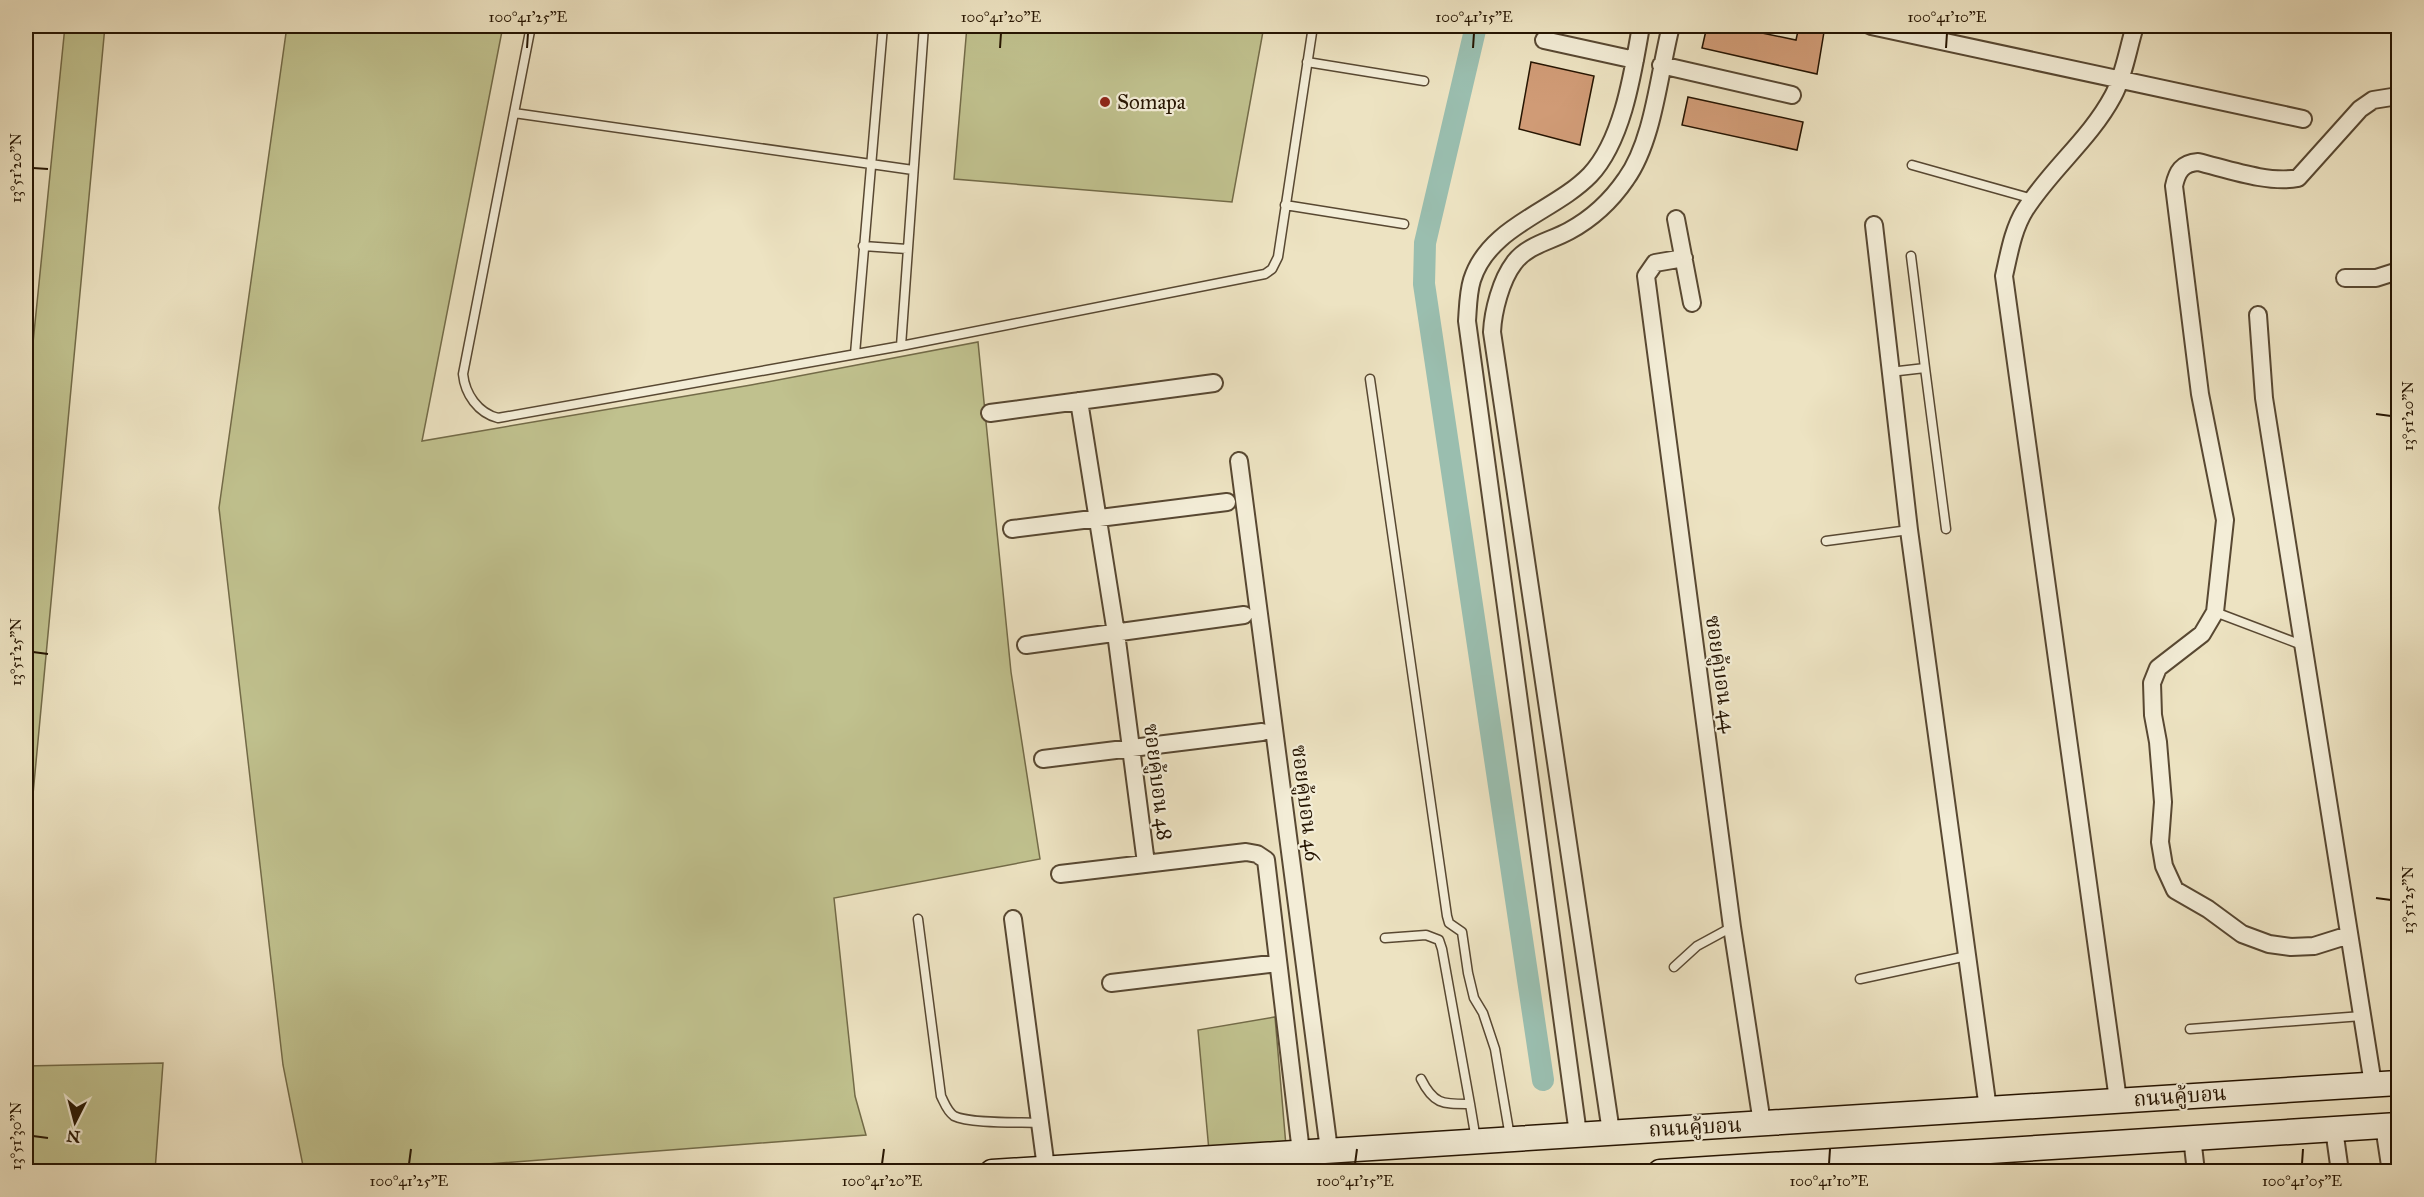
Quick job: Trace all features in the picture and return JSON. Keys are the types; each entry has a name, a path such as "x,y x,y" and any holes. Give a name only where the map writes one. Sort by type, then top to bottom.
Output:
{"main road":[{"name":"ถนนคู้บอน","path":"992,1172 1611,1131 2398,1083"},
{"name":"ถนนคู้บอน","path":"1660,1172 1954,1162 2192,1137 2391,1125"}],"street":[{"path":"1578,1134 1467,321 1472,280 1489,250 1506,234 1574,189 1591,174 1609,145 1628,91 1641,26"},
{"path":"1611,1131 1496,365 1492,321 1514,262 1536,246 1569,232 1593,217 1609,202 1640,158 1671,26"},
{"path":"1871,26 2303,119"},
{"path":"2118,1100 2004,276 2012,244 2024,212 2096,124 2114,94 2135,26"},
{"path":"1544,40 1635,60"},
{"path":"1661,65 1792,95"},
{"path":"2349,935 2314,946 2291,947 2269,944 2242,934 2208,909 2175,890 2164,866 2160,842 2163,802 2158,742 2153,715 2152,682 2158,668 2202,634 2215,612 2225,520 2200,394 2174,186 2176,175 2188,163 2198,162 2286,181 2298,178 2361,109 2373,100 2398,96"},
{"path":"1676,219 1692,303"},
{"path":"1874,225 1909,530 1988,1109"},
{"name":"ซอยคู้บอน 44","path":"1684,258 1654,263 1646,276 1732,927 1762,1123"},
{"path":"2346,278 2376,278 2398,271"},
{"path":"2258,315 2264,398 2373,1084"},
{"path":"1467,321 1492,321"},
{"path":"990,412 1214,383"},
{"name":"ซอยคู้บอน 48","path":"1079,401 1116,633 1146,863 1246,852 1262,856 1266,860 1301,1152"},
{"name":"ซอยคู้บอน 46","path":"1239,461 1329,1150"},
{"path":"1012,529 1227,502"},
{"path":"1026,645 1244,615"},
{"path":"1043,759 1262,732"},
{"path":"1060,874 1146,863"},
{"path":"1013,919 1046,1168"},
{"path":"1111,983 1278,963"},
{"path":"2391,1125 2391,1172"},
{"path":"2334,1129 2340,1172"},
{"path":"2192,1137 2196,1172"}],"lane":[{"path":"531,26 463,374 468,394 484,412 498,418 901,346 1261,275 1272,269 1278,257 1313,26"},
{"path":"855,354 883,26"},
{"path":"901,346 924,26"},
{"path":"1307,62 1424,81"},
{"path":"514,112 913,170"},
{"path":"1911,165 2033,199"},
{"path":"1285,205 1404,224"},
{"path":"863,246 907,249"},
{"path":"1911,255 1946,529"},
{"path":"1890,372 1925,368"},
{"path":"1370,379 1447,916 1449,923 1462,932 1467,973 1474,998 1483,1013 1495,1049 1510,1138"},
{"path":"1826,542 1909,530"},
{"path":"2215,612 2302,645"},
{"path":"918,919 941,1096 948,1110 956,1116 969,1119 1040,1123"},
{"path":"1674,967 1697,946 1732,927"},
{"path":"1385,938 1426,935 1439,940 1476,1141"},
{"path":"1860,979 1967,956"},
{"path":"2190,1029 2362,1016"},
{"path":"1421,1079 1432,1098 1440,1102 1470,1104"}],"green space":[{"path":"65,26 105,26 26,869 26,412"},
{"path":"287,26 503,26 422,441 751,385 978,342 1011,672 1040,859 834,898 855,1096 866,1135 396,1171 304,1171 283,1065 219,508"},
{"name":"Somapa","path":"967,26 1264,26 1232,202 954,179"},
{"path":"1275,1017 1286,1146 1209,1151 1198,1030"},
{"path":"163,1063 155,1171 26,1171 26,1066"}],"building":[{"path":"1707,26 1728,26 1796,40 1799,26 1825,26 1817,74 1702,48"},
{"path":"1531,62 1594,76 1580,145 1519,129"},
{"path":"1688,97 1803,122 1797,150 1682,125"}],"waterway":[{"path":"1476,26 1425,243 1424,284 1543,1080"}],"place":[{"name":"Somapa","path":"1105,102"}]}
